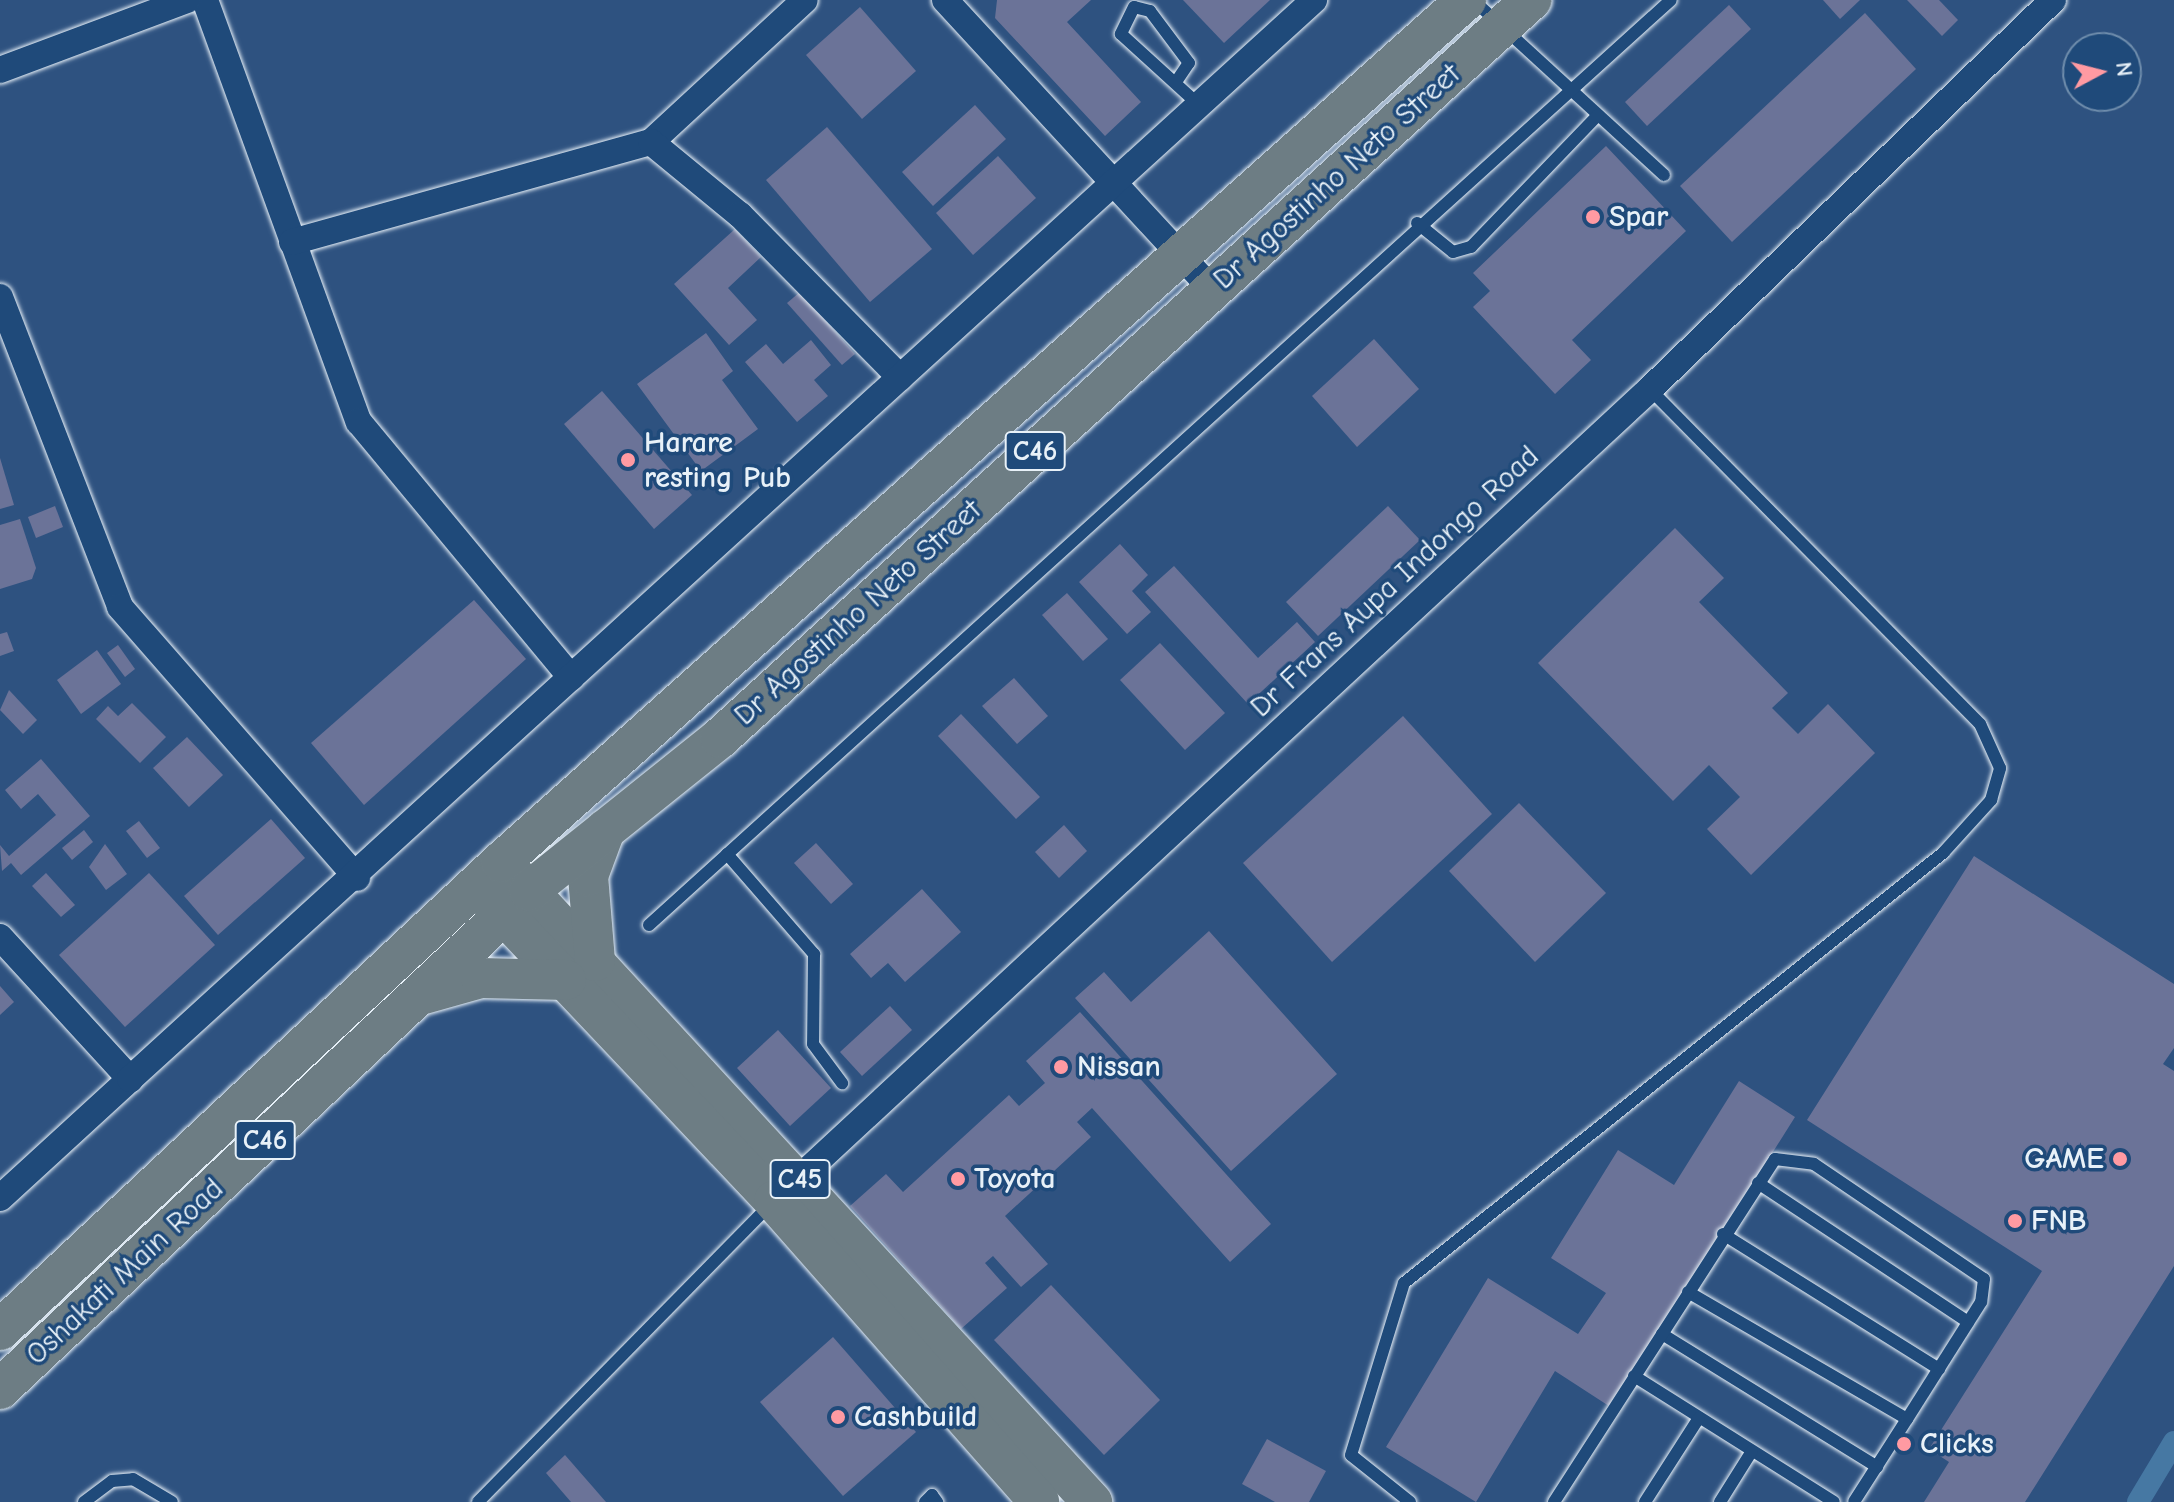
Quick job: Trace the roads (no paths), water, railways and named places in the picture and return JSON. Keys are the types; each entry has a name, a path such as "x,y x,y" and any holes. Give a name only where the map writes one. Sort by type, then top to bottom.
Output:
{"main road":[{"name":"Dr Agostinho Neto Street","path":"488,874 1183,257 1466,0"},
{"name":"Dr Agostinho Neto Street","path":"517,902 720,738 1517,13"},
{"path":"418,995 481,978 580,970 588,876 605,830"},
{"name":"C45","path":"488,874 787,1190 1092,1502"},
{"name":"Oshakati Main Road","path":"0,1330 488,874"},
{"name":"Oshakati Main Road","path":"0,1389 517,902"},
{"name":"C45","path":"787,1190 1039,1502"}],"street":[{"path":"0,70 187,0"},
{"path":"205,0 292,242 371,444 571,677"},
{"path":"292,242 651,142 805,0"},
{"path":"945,0 1213,290"},
{"path":"0,1198 357,878 571,677 1314,0"},
{"name":"Dr Frans Aupa Indongo Road","path":"787,1190 1650,389 2053,0"},
{"path":"651,142 740,215 900,377"},
{"path":"0,297 120,607 357,878"},
{"path":"0,937 130,1079"}],"lane":[{"path":"1473,0 1517,13 1572,91 1664,175"},
{"path":"649,925 1417,223 1572,91 1671,0"},
{"path":"1176,82 1189,63 1150,11 1134,7 1121,34 1198,104"},
{"path":"1417,223 1453,252 1471,247 1598,115"},
{"path":"1410,1502 1351,1455 1404,1283 1943,853 1991,800 2000,768 1980,724 1650,389"},
{"path":"727,854 814,954 813,1044 842,1083"},
{"path":"1554,1502 1723,1234 1775,1159 1814,1164 1977,1268 1981,1302 1854,1502"},
{"path":"1758,1183 1968,1322"},
{"path":"478,1502 787,1190"},
{"path":"1723,1234 1939,1369"},
{"path":"1688,1292 1907,1419"},
{"path":"1662,1334 1877,1467"},
{"path":"1634,1376 1834,1502"},
{"path":"1645,1502 1699,1418"},
{"path":"1720,1502 1752,1451"},
{"path":"84,1502 112,1481 133,1479 172,1502"},
{"path":"925,1502 932,1495 937,1502"}],"waterway":[{"path":"2138,1502 2174,1442"}],"place":[{"name":"Spar","path":"1593,217"},
{"name":"Harare resting Pub","path":"628,460"},
{"name":"Nissan","path":"1061,1067"},
{"name":"GAME","path":"2120,1159"},
{"name":"Toyota","path":"958,1179"},
{"name":"FNB","path":"2015,1221"},
{"name":"Cashbuild","path":"838,1417"},
{"name":"Clicks","path":"1904,1444"}]}
